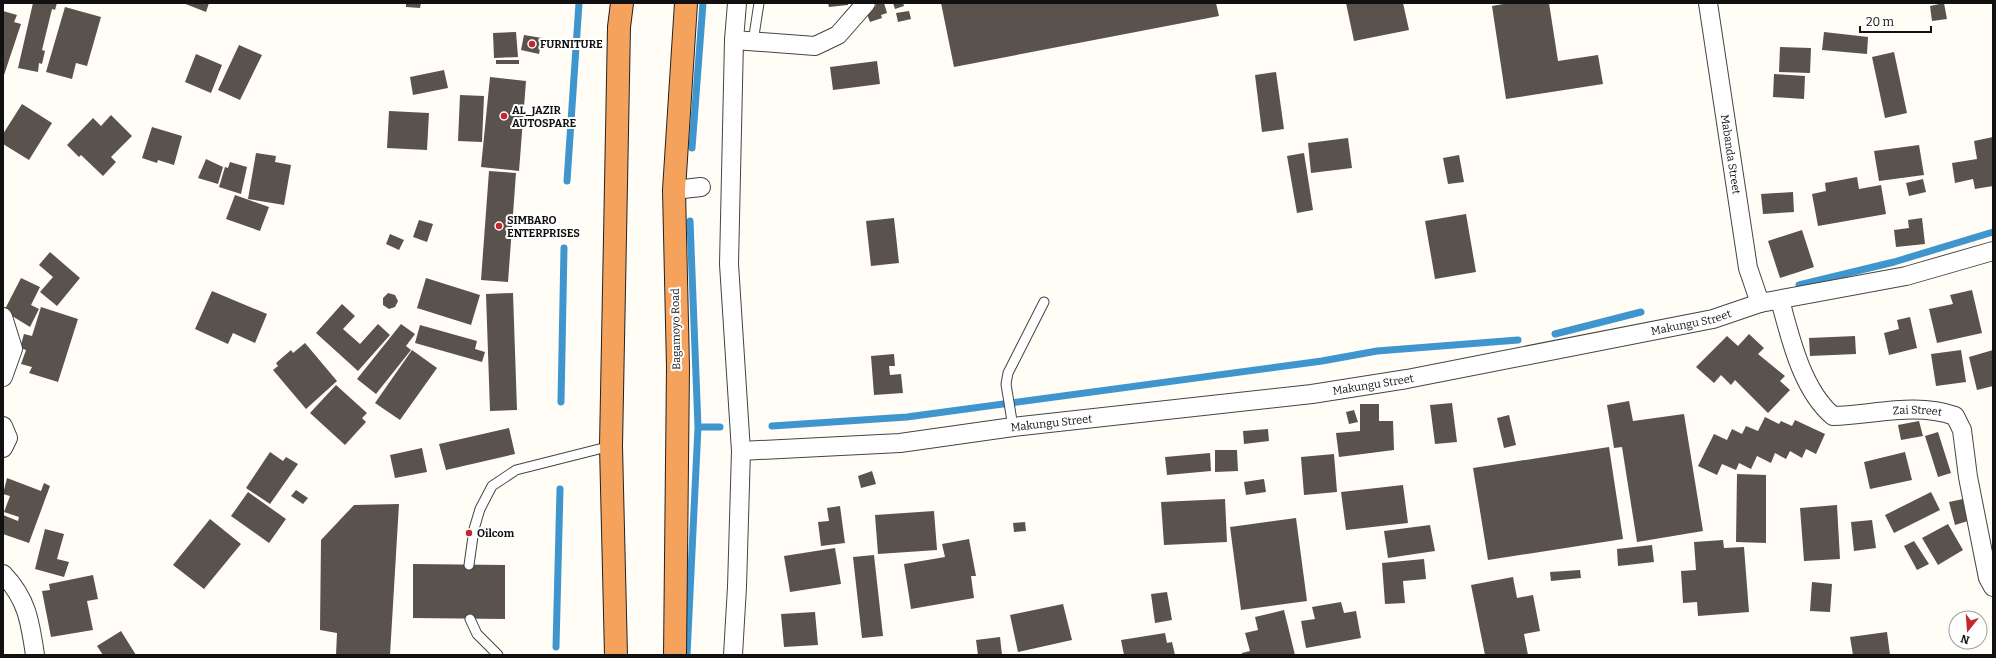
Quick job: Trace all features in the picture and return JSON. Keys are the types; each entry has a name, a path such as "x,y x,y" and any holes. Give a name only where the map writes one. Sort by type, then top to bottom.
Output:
{"highway":[{"path":"616,655 611,446 619,27 622,3"},
{"name":"Bagamoyo Road","path":"675,655 678,367 674,190 686,3"}],"street":[{"path":"733,655 737,587 741,451 729,264 734,40 737,3"},
{"path":"734,40 815,46 838,35 866,3"},
{"name":"Mabanda Street","path":"1708,3 1748,268 1760,304"},
{"path":"674,190 701,187"},
{"name":"Makungu Street","path":"741,451 900,443 1014,427 1312,394 1407,379 1713,319 1760,304 1906,276 1993,251"},
{"name":"Zai Street","path":"1780,300 1794,353 1822,406 1833,416 1918,409 1955,416 1962,430 1968,477 1988,578 1993,586"},
{"path":"3,316 13,350 3,377"},
{"path":"3,426 8,438 3,448"},
{"path":"3,574 18,590 25,605 35,655"}],"lane":[{"path":"752,42 759,3"},
{"path":"1014,427 1006,384 1008,373 1044,302"},
{"path":"469,565 474,529 480,509 492,486 516,470 611,446"},
{"path":"470,619 477,634 498,655"}],"building":[{"path":"33,3 57,3 55,10 52,9 42,50 45,51 42,64 39,63 38,72 18,68"},
{"path":"183,3 209,3 206,12"},
{"path":"406,3 421,3 420,8 406,7"},
{"path":"828,3 848,3 848,5 829,7"},
{"path":"875,3 884,3 887,13 881,15 882,18 870,22 865,9 876,6"},
{"path":"893,3 903,3 904,6 895,9"},
{"path":"941,3 1216,3 1219,16 954,67"},
{"path":"1346,3 1403,3 1409,30 1354,41"},
{"path":"1509,3 1549,3 1558,61 1598,55 1603,84 1506,99 1492,6"},
{"path":"1944,3 1947,19 1932,21 1930,6"},
{"path":"65,7 101,17 87,66 76,63 72,79 46,72"},
{"path":"3,11 17,15 14,22 21,24 3,78"},
{"path":"909,11 911,19 898,22 896,13"},
{"path":"516,32 518,57 494,58 493,33"},
{"path":"1824,32 1868,37 1867,54 1822,50"},
{"name":"FURNITURE","path":"524,35 542,38 539,54 521,50"},
{"path":"239,45 262,55 240,100 218,90"},
{"path":"1780,47 1811,48 1810,73 1779,72"},
{"path":"1894,52 1907,113 1885,118 1872,57"},
{"path":"196,54 222,65 211,93 185,82"},
{"path":"496,60 519,60 519,64 496,64"},
{"path":"877,61 880,84 833,90 830,67"},
{"path":"444,70 448,88 413,95 410,77"},
{"path":"1276,72 1284,129 1262,132 1255,75"},
{"path":"1774,74 1805,76 1804,99 1773,97"},
{"name":"AL_JAZIR AUTOSPARE","path":"490,77 526,81 519,171 481,167"},
{"path":"460,95 484,96 482,142 458,141"},
{"path":"22,104 52,123 29,160 3,144 3,134"},
{"path":"389,111 429,113 427,150 387,148"},
{"path":"111,115 132,136 111,157 116,162 103,176 81,155 79,157 67,145 93,118 101,126"},
{"path":"152,127 182,136 174,165 158,160 157,163 142,158"},
{"path":"1993,137 1993,186 1975,189 1973,179 1955,183 1952,163 1977,159 1974,141"},
{"path":"1348,138 1352,168 1311,173 1308,143"},
{"path":"1919,145 1924,175 1879,181 1874,151"},
{"path":"256,153 276,156 275,162 291,165 284,205 248,199"},
{"path":"1304,153 1313,210 1297,213 1287,156"},
{"path":"1459,155 1464,182 1448,184 1443,158"},
{"path":"206,159 223,167 218,184 198,178"},
{"path":"230,162 247,167 241,194 219,187 225,167 228,168"},
{"name":"SIMBARO ENTERPRISES","path":"489,171 516,173 508,282 481,280"},
{"path":"1857,177 1859,189 1881,185 1886,214 1818,226 1812,194 1826,191 1825,183"},
{"path":"1923,179 1926,192 1909,196 1906,183"},
{"path":"1793,192 1794,212 1763,214 1761,194"},
{"path":"235,195 269,207 260,231 226,219"},
{"path":"1466,214 1476,272 1435,279 1425,221"},
{"path":"894,218 899,263 871,266 866,221"},
{"path":"1922,218 1925,244 1896,247 1894,230 1909,228 1908,220"},
{"path":"419,220 433,224 427,242 413,237"},
{"path":"1802,230 1814,267 1780,278 1768,241"},
{"path":"390,234 404,240 399,250 386,244"},
{"path":"50,252 80,278 57,306 40,292 53,277 39,265"},
{"path":"21,278 40,287 31,305 39,309 30,327 4,311"},
{"path":"426,278 480,295 471,325 417,308"},
{"path":"1972,290 1982,333 1937,343 1929,309 1953,304 1950,295"},
{"path":"212,291 267,314 255,343 233,333 228,344 195,329"},
{"path":"388,293 395,295 398,301 395,307 389,309 383,305 383,298"},
{"path":"513,293 517,410 490,411 486,294"},
{"path":"342,304 355,316 343,329 360,344 378,324 390,335 358,371 316,333"},
{"path":"41,307 78,319 58,382 29,373 32,367 21,364 26,350 20,348 24,334 32,336"},
{"path":"1910,317 1917,348 1889,355 1884,333 1899,329 1897,320"},
{"path":"401,324 415,334 406,346 411,350 376,394 357,379"},
{"path":"420,325 477,341 475,349 485,352 482,362 415,343"},
{"path":"1749,334 1764,348 1758,354 1785,376 1780,381 1790,390 1768,413 1735,380 1731,385 1721,375 1714,383 1696,367 1727,336 1738,346"},
{"path":"1855,336 1856,354 1810,356 1809,338"},
{"path":"305,343 337,381 306,409 273,370 278,366 276,363 291,350 293,353"},
{"path":"412,350 437,368 400,420 375,403"},
{"path":"1961,350 1966,382 1936,386 1931,354"},
{"path":"1993,350 1993,386 1977,390 1969,357"},
{"path":"894,354 895,366 889,366 890,375 901,374 903,393 874,395 871,356"},
{"path":"336,385 367,413 362,418 366,422 345,445 310,413"},
{"path":"1629,401 1633,421 1684,414 1703,531 1637,542 1622,447 1614,448 1607,405"},
{"path":"1452,403 1457,442 1435,444 1430,405"},
{"path":"1360,404 1379,404 1379,421 1393,421 1394,450 1339,457 1336,433 1360,431"},
{"path":"1354,410 1358,422 1349,424 1346,412"},
{"path":"1509,415 1516,445 1504,448 1497,418"},
{"path":"1765,417 1779,424 1781,421 1792,426 1795,420 1825,434 1816,454 1806,449 1802,458 1790,451 1786,459 1775,453 1771,463 1757,456 1751,469 1739,463 1736,470 1722,464 1717,475 1698,466 1714,434 1727,440 1732,429 1742,434 1746,426 1758,431"},
{"path":"1919,421 1923,436 1901,440 1898,425"},
{"path":"509,428 515,454 446,470 439,444"},
{"path":"1268,429 1269,441 1244,444 1243,431"},
{"path":"1938,432 1951,473 1938,477 1925,436"},
{"path":"1609,447 1623,539 1488,560 1473,468"},
{"path":"422,448 427,472 395,478 390,455"},
{"path":"1215,450 1237,450 1238,471 1215,472"},
{"path":"270,452 283,461 286,457 298,464 270,504 246,488"},
{"path":"1905,452 1912,480 1870,489 1864,462"},
{"path":"1210,453 1211,471 1167,475 1165,457"},
{"path":"1334,454 1337,492 1304,495 1301,457"},
{"path":"872,471 876,484 861,488 858,476"},
{"path":"1737,474 1766,475 1766,543 1736,542"},
{"path":"7,478 41,491 44,483 50,486 29,543 3,534 3,515 18,521 19,517 4,512 10,496 3,494"},
{"path":"1264,479 1266,492 1246,495 1244,482"},
{"path":"1403,485 1408,523 1346,530 1341,492"},
{"path":"296,490 308,498 303,504 291,496"},
{"path":"248,492 286,519 269,543 231,516"},
{"path":"1931,492 1940,510 1894,533 1885,515"},
{"path":"1225,499 1227,542 1164,545 1161,502"},
{"path":"1963,499 1968,521 1955,525 1949,502"},
{"path":"399,504 390,655 336,655 337,633 320,630 321,540 354,505"},
{"path":"1837,505 1840,559 1804,561 1800,508"},
{"path":"840,506 845,543 821,546 818,522 829,521 827,508"},
{"path":"934,511 937,550 878,554 875,515"},
{"path":"1296,518 1307,601 1241,610 1230,527"},
{"path":"210,519 241,544 204,589 173,565"},
{"path":"1872,520 1876,548 1854,551 1851,522"},
{"path":"1025,522 1026,531 1014,532 1013,523"},
{"path":"1948,524 1963,550 1938,565 1922,538"},
{"path":"1430,525 1435,551 1388,558 1384,531"},
{"path":"45,529 64,534 57,559 69,562 64,577 35,569"},
{"path":"969,539 976,576 971,576 974,598 911,609 904,564 945,557 942,544"},
{"path":"1723,540 1724,548 1744,547 1749,612 1698,616 1697,602 1683,603 1681,571 1696,570 1694,542"},
{"path":"1914,541 1929,564 1917,570 1904,546"},
{"path":"1652,545 1654,562 1618,566 1617,549"},
{"path":"835,548 841,584 790,592 784,556"},
{"path":"874,555 883,636 862,638 853,557"},
{"path":"1424,559 1426,579 1403,581 1405,603 1385,604 1382,563"},
{"path":"413,564 505,565 505,619 413,618"},
{"path":"1580,570 1581,578 1551,581 1550,572"},
{"path":"93,575 98,599 87,601 93,630 51,637 42,591 50,590 49,584"},
{"path":"1513,577 1517,598 1533,595 1540,631 1524,634 1528,655 1485,655 1471,585"},
{"path":"1812,582 1832,584 1830,612 1810,611"},
{"path":"1167,592 1172,620 1155,623 1151,594"},
{"path":"1341,602 1344,613 1356,611 1361,638 1306,648 1301,621 1315,619 1312,607"},
{"path":"1063,604 1072,640 1018,652 1010,615"},
{"path":"1284,610 1295,655 1242,655 1242,653 1250,651 1245,633 1258,630 1255,617"},
{"path":"815,612 818,645 784,647 781,614"},
{"path":"121,631 136,655 103,655 97,646"},
{"path":"1887,632 1890,655 1853,655 1850,637"},
{"path":"1165,633 1167,643 1172,642 1175,655 1124,655 1121,640"},
{"path":"1000,637 1002,655 978,655 976,640"}],"waterway":[{"path":"567,181 579,3"},
{"path":"692,148 703,3"},
{"path":"687,655 698,427 690,221"},
{"path":"1799,285 1894,262 1993,232"},
{"path":"561,402 564,248"},
{"path":"1555,334 1641,312"},
{"path":"772,426 907,417 1322,361 1377,351 1518,340"},
{"path":"698,427 720,427"},
{"path":"556,647 560,489"}],"place":[{"name":"FURNITURE","path":"532,44"},
{"name":"AL_JAZIR AUTOSPARE","path":"504,116"},
{"name":"SIMBARO ENTERPRISES","path":"499,226"},
{"name":"Oilcom","path":"469,533"}]}
